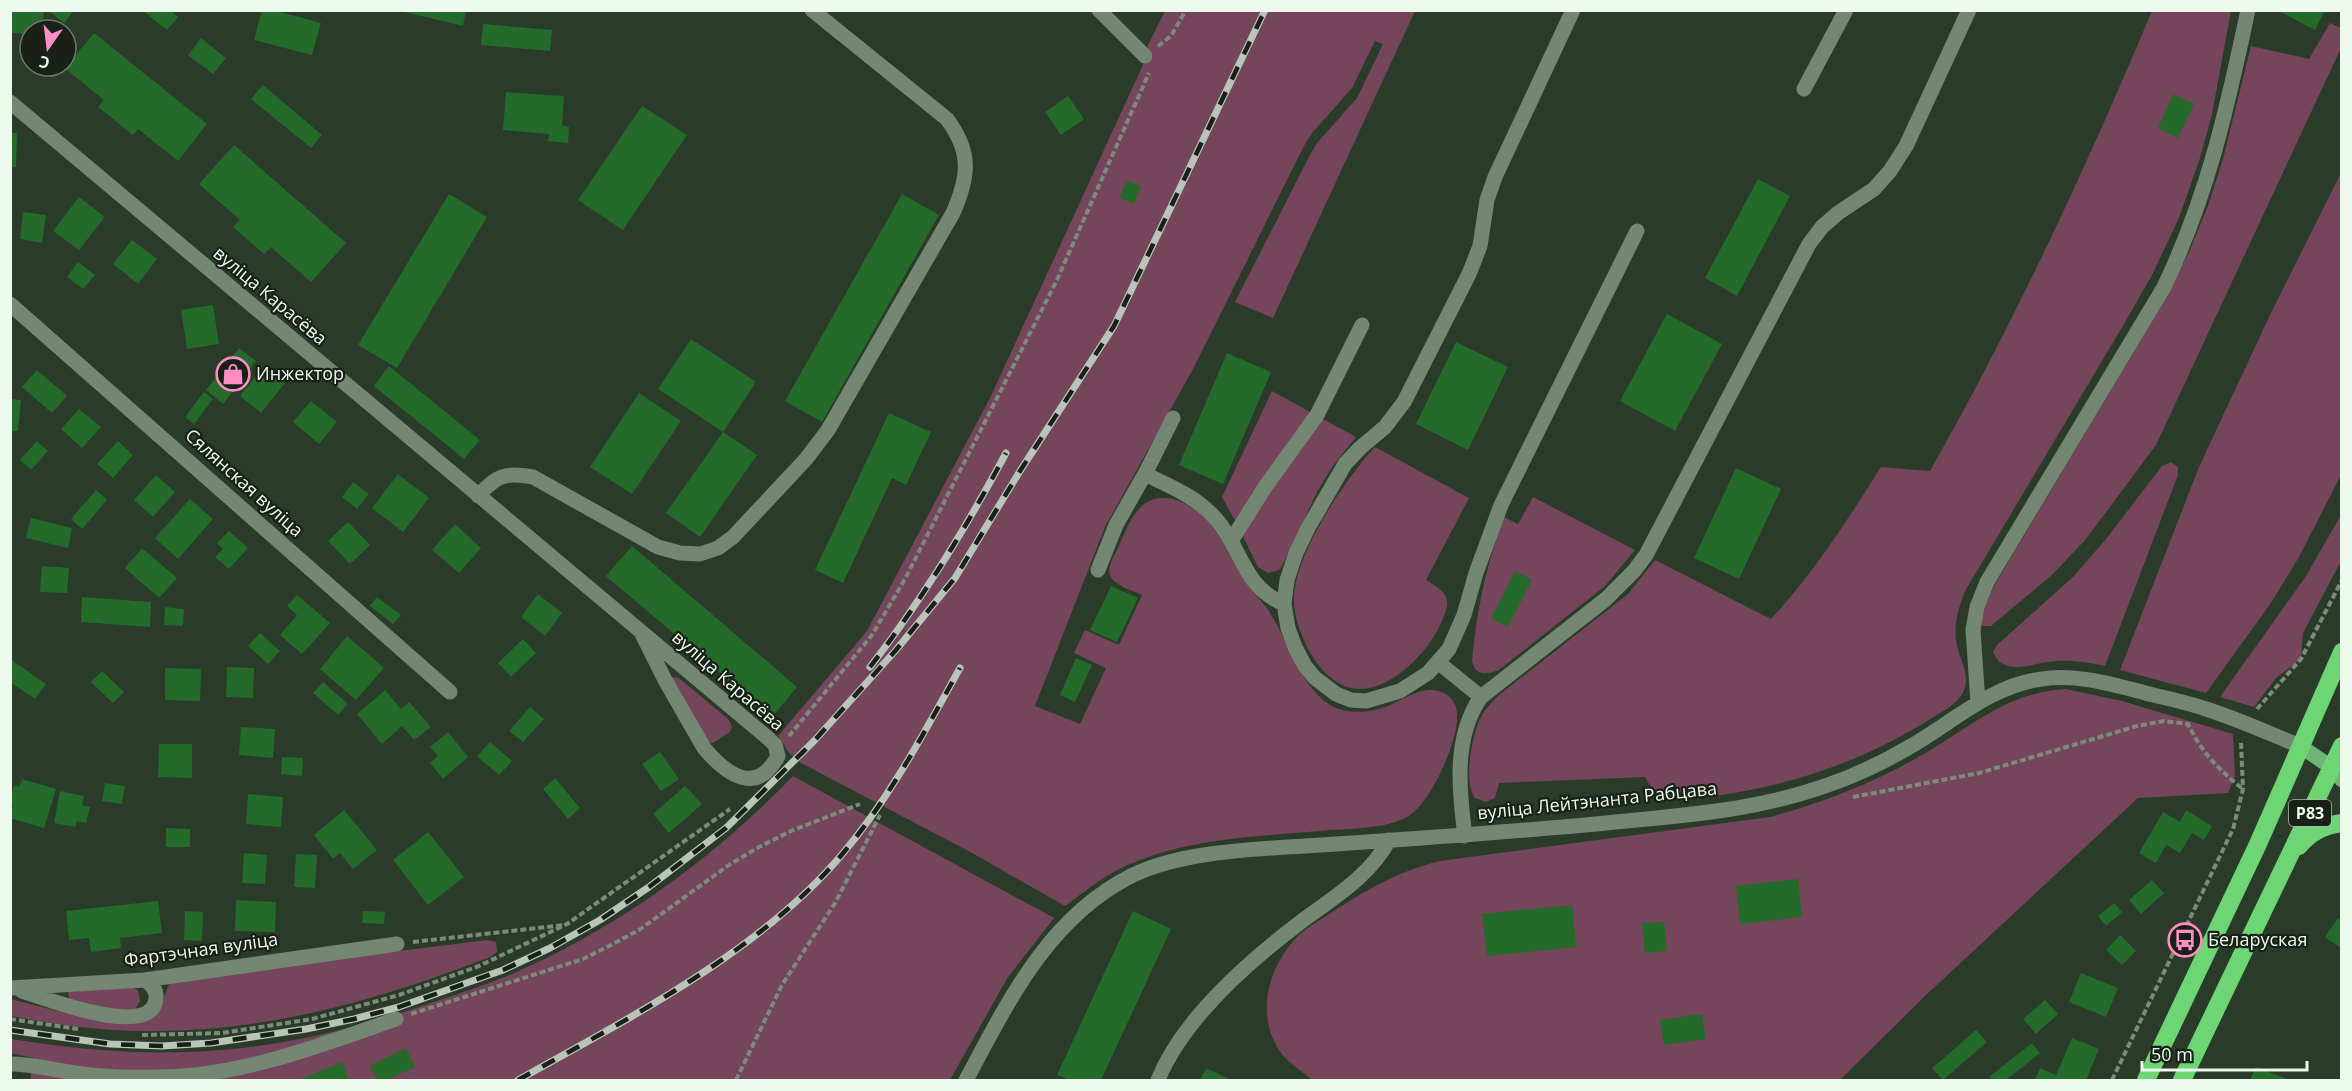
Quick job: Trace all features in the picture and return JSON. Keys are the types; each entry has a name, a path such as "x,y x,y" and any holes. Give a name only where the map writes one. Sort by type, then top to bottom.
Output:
{"highway":[{"name":"Р83","path":"2146,1080 2258,844 2342,652"},
{"name":"Р83","path":"2182,1080 2289,859 2336,774 2342,746"},
{"path":"2289,859 2308,835 2321,828 2342,823"}],"main road":[{"path":"2300,746 2336,774"}],"street":[{"path":"478,496 499,476 514,474 533,477 658,547 680,553 700,554 718,548 733,537 794,473 828,430 953,213 965,177 966,156 960,136 947,119 812,10"},
{"path":"1099,10 1145,56"},
{"path":"1573,10 1495,177 1487,200 1480,246 1469,274 1399,411 1385,427 1352,456 1328,492 1296,553 1287,580 1284,604 1288,628 1305,666 1315,678 1336,694 1351,700 1366,701 1383,698 1415,682 1438,663 1449,649 1461,624 1476,573 1501,505 1637,231"},
{"path":"1804,89 1845,10"},
{"path":"1465,836 1460,786 1462,755 1470,717 1481,697 1606,599 1635,571 1646,555 1809,244 1822,227 1838,213 1874,189 1890,171 1906,146 1969,10"},
{"path":"1978,703 1973,630 1977,607 1987,582 2164,287 2179,256 2219,143 2248,10"},
{"name":"вуліца Карасёва","path":"10,102 769,739 777,750 778,756 775,762 756,777 738,777 720,765 704,748 664,680 642,634"},
{"name":"Сялянская вуліца","path":"10,304 450,692"},
{"path":"1231,541 1265,487 1317,415 1362,325"},
{"path":"1098,570 1116,525 1173,418"},
{"path":"1145,474 1187,495 1203,506 1215,518 1231,541 1253,582 1262,592 1284,604"},
{"path":"1438,663 1481,697"},
{"name":"вуліца Лейтэнанта Рабцава","path":"966,1080 1011,999 1048,942 1076,914 1113,885 1162,864 1229,852 1465,836 1685,816 1784,798 1828,785 1872,767 1912,746 1978,703 2021,683 2043,679 2064,678 2091,681 2203,708 2300,746"},
{"path":"1158,1080 1179,1040 1210,1003 1262,951 1347,888 1378,858 1389,840"},
{"name":"Фартэчная вуліца","path":"11,988 145,980 397,944"},
{"path":"11,988 97,1013 130,1018 142,1016 151,1011 156,1003 156,993 152,985 145,980"},
{"path":"10,1064 33,1065 70,1073 101,1076 183,1076 249,1066 280,1058 396,1019"}],"path":[{"path":"777,750 872,635 910,569 1056,282 1145,84 1149,63 1145,56 1171,36 1186,10"},
{"path":"2257,709 2301,659 2342,580"},
{"path":"1850,797 1979,773 2137,726 2164,721 2188,724 2202,751 2212,763 2243,789"},
{"path":"2112,1080 2233,830 2243,789 2241,742"},
{"path":"396,1019 583,959 639,930 729,865 759,847 790,831 860,804"},
{"path":"136,1035 222,1033 270,1027 357,1008 479,966 567,924 730,809"},
{"path":"736,1080 782,985 835,903 880,815"},
{"path":"397,944 567,924"},
{"path":"10,1019 88,1031"}],"shaded area":[{"path":"1165,11 1415,11 1273,318 1235,302 1310,155 1317,143 1357,98 1383,44 1375,41 1352,88 1305,144 1193,369 1105,527 1035,706 1080,724 1106,668 1074,653 1085,630 1119,645 1142,595 1113,580 1109,570 1111,562 1127,527 1139,509 1147,502 1166,498 1192,507 1212,526 1247,584 1268,609 1305,678 1327,703 1335,708 1352,712 1371,711 1418,692 1434,690 1444,693 1453,701 1456,706 1457,723 1449,753 1434,785 1416,810 1407,817 1376,826 1238,838 1157,854 1101,879 1065,906 974,854 801,763 789,753 778,736 867,631 991,396 1142,67 1148,45"},
{"path":"2152,11 2231,11 2212,114 2200,158 2179,218 2152,275 1965,591 1956,627 1957,647 1966,675 1965,689 1961,696 1944,711 1900,737 1852,760 1801,777 1749,790 1704,798 1678,799 1656,791 1645,777 1499,783 1495,798 1486,802 1475,798 1471,791 1469,771 1471,749 1476,729 1485,710 1499,695 1628,594 1655,560 1771,619 1816,564 1881,467 1930,471 1991,359 2048,244"},
{"path":"2330,23 2341,28 2341,48 2156,445 2086,539 2052,575 1991,626 1983,626 1980,623 1983,611 1994,586 2145,333 2189,252 2208,206 2223,159 2251,46 2309,59"},
{"path":"2341,173 2341,475 2299,557 2271,603 2206,693 2120,670 2199,467 2270,315"},
{"path":"1272,391 1356,437 1318,490 1283,564 1279,570 1268,573 1258,567 1222,497"},
{"path":"1375,447 1469,498 1426,580 1443,592 1447,601 1445,614 1435,635 1405,670 1392,679 1365,689 1344,686 1320,667 1305,643 1298,626 1294,601 1296,583 1311,541 1336,498"},
{"path":"2171,462 2178,467 2178,475 2105,666 2062,661 2015,667 2004,665 1999,661 1993,652 1997,645 2074,576 2106,539 2162,466"},
{"path":"1533,497 1635,550 1605,586 1499,670 1482,673 1476,669 1472,661 1487,570 1504,517 1518,524"},
{"path":"2341,515 2341,561 2303,633 2301,659 2276,678 2254,707 2220,697 2306,576"},
{"path":"671,678 679,678 729,720 732,727 730,732 713,743 706,744"},
{"path":"2066,689 2122,701 2233,734 2235,776 2228,793 2138,798 1926,995 1840,1080 1313,1080 1286,1059 1272,1036 1268,1021 1269,990 1279,961 1288,948 1308,928 1388,879 1440,861 1770,817 1829,798 1886,774 2007,704 2045,692"},
{"path":"793,776 1054,918 1008,977 950,1080 30,1080 34,1058 11,1053 11,1039 76,1048 142,1052 217,1050 277,1043 365,1023 479,987 551,956 626,913 662,889 730,835"},
{"path":"487,940 496,942 497,952 490,957 367,999 283,1019 198,1030 137,1031 82,1027 11,1016 11,999 107,1020 127,1022 143,1020 157,1013 170,983 183,978"},
{"path":"134,988 138,991 140,1001 135,1009 127,1012 69,1001 68,991"}],"building":[{"path":"10,10 44,10 43,18 18,18 18,33 10,33"},
{"path":"52,10 74,10 68,18 58,18 50,12"},
{"path":"142,10 170,10 178,17 167,30"},
{"path":"262,10 273,10 321,23 312,55 254,40"},
{"path":"396,10 466,10 463,26"},
{"path":"2277,10 2325,10 2315,30"},
{"path":"483,24 552,30 550,51 481,45"},
{"path":"94,33 207,124 178,161 138,129 133,135 98,107 104,100 77,78 78,52"},
{"path":"201,38 226,58 213,74 188,55"},
{"path":"263,85 322,135 311,148 251,99"},
{"path":"506,92 564,96 562,125 569,127 568,143 548,141 549,134 503,130"},
{"path":"2173,94 2194,104 2178,138 2158,128"},
{"path":"1068,96 1084,119 1061,135 1045,112"},
{"path":"642,106 687,135 623,230 578,200"},
{"path":"10,133 17,133 16,167 10,167"},
{"path":"234,145 346,243 311,282 271,247 264,254 233,227 240,220 199,184"},
{"path":"1758,179 1790,196 1737,296 1705,278"},
{"path":"1126,181 1141,186 1134,204 1120,198"},
{"path":"449,194 487,217 397,368 358,345"},
{"path":"902,194 939,215 822,422 785,401"},
{"path":"79,197 105,217 79,250 53,231"},
{"path":"23,212 46,215 42,243 20,239"},
{"path":"132,240 157,259 138,284 113,264"},
{"path":"78,262 95,275 83,289 67,277"},
{"path":"213,305 219,344 187,349 181,310"},
{"path":"1667,314 1722,344 1675,431 1620,401"},
{"path":"691,339 756,382 723,432 658,389"},
{"path":"1456,342 1508,367 1468,450 1416,424"},
{"path":"239,348 256,361 223,404 206,390"},
{"path":"1227,353 1271,372 1223,484 1179,465"},
{"path":"264,366 285,383 261,413 240,396"},
{"path":"389,366 480,440 464,459 374,386"},
{"path":"37,370 67,396 52,413 22,387"},
{"path":"204,392 213,399 194,424 185,417"},
{"path":"639,393 681,421 632,494 590,467"},
{"path":"10,399 21,400 18,431 10,431"},
{"path":"311,401 337,422 319,444 293,422"},
{"path":"79,409 101,427 82,448 61,429"},
{"path":"889,413 931,432 906,485 892,478 843,583 815,570"},
{"path":"723,432 757,455 700,537 666,513"},
{"path":"37,441 48,451 31,470 20,460"},
{"path":"118,441 133,455 113,478 97,464"},
{"path":"1736,468 1781,489 1739,579 1694,558"},
{"path":"398,474 429,498 403,532 372,508"},
{"path":"156,475 175,492 153,517 134,500"},
{"path":"353,482 369,494 357,509 342,497"},
{"path":"96,490 107,500 82,529 71,519"},
{"path":"190,499 213,519 178,559 155,538"},
{"path":"31,518 72,528 68,548 26,538"},
{"path":"348,522 370,545 350,564 328,541"},
{"path":"455,524 481,548 459,573 432,550"},
{"path":"229,531 248,548 229,569 215,557 223,549 217,543"},
{"path":"632,546 797,687 772,717 606,576"},
{"path":"142,548 177,578 159,598 125,568"},
{"path":"42,566 69,568 67,593 40,592"},
{"path":"1515,571 1532,580 1508,627 1491,619"},
{"path":"1111,586 1138,598 1117,642 1090,630"},
{"path":"538,594 562,613 545,636 521,617"},
{"path":"297,595 330,623 302,654 280,635 297,615 287,606"},
{"path":"82,597 151,602 150,627 81,622"},
{"path":"377,597 401,615 393,624 370,606"},
{"path":"165,607 184,609 183,626 164,625"},
{"path":"260,633 280,651 268,664 248,646"},
{"path":"347,636 384,668 356,700 320,669"},
{"path":"523,639 536,653 511,677 498,663"},
{"path":"1076,658 1092,665 1075,702 1060,695"},
{"path":"12,660 46,684 35,699 10,682"},
{"path":"227,667 254,668 253,698 226,697"},
{"path":"165,668 201,669 200,701 165,700"},
{"path":"102,671 124,692 113,703 91,682"},
{"path":"323,682 348,704 338,715 313,693"},
{"path":"385,690 401,709 409,702 431,727 414,740 402,726 382,744 357,714"},
{"path":"530,707 544,719 523,742 509,731"},
{"path":"241,727 275,729 273,758 239,755"},
{"path":"448,732 468,757 443,779 430,763 438,756 430,747"},
{"path":"490,742 512,761 499,775 477,756"},
{"path":"159,744 192,744 192,778 158,777"},
{"path":"660,752 679,779 661,791 642,764"},
{"path":"282,757 303,758 302,776 281,774"},
{"path":"555,778 580,808 568,819 543,789"},
{"path":"22,779 56,789 44,828 10,818 13,806 10,805 10,798 14,786 19,787"},
{"path":"105,783 125,786 122,804 102,801"},
{"path":"685,786 702,804 669,833 653,814"},
{"path":"60,791 84,796 82,805 90,807 86,823 77,821 75,827 54,823"},
{"path":"248,794 283,797 281,827 246,824"},
{"path":"344,810 377,850 353,869 340,853 333,859 314,835"},
{"path":"2186,810 2212,826 2204,840 2192,833 2180,853 2166,845 2156,863 2139,853 2163,812 2180,822"},
{"path":"166,828 190,829 190,847 166,847"},
{"path":"428,832 464,877 428,905 393,860"},
{"path":"244,853 267,855 265,884 242,883"},
{"path":"296,854 317,855 315,888 294,887"},
{"path":"1798,879 1802,917 1740,924 1736,886"},
{"path":"2152,880 2164,893 2141,914 2129,900"},
{"path":"236,900 276,902 275,932 235,931"},
{"path":"158,901 162,933 120,938 121,948 91,952 89,938 69,940 66,911"},
{"path":"2114,903 2122,912 2106,926 2098,916"},
{"path":"1572,905 1576,947 1487,956 1482,914"},
{"path":"185,911 203,912 202,941 184,940"},
{"path":"363,911 385,912 384,924 362,923"},
{"path":"1133,911 1171,929 1101,1080 1070,1080 1057,1075"},
{"path":"2338,918 2342,921 2342,949 2325,937"},
{"path":"1664,922 1667,951 1645,953 1642,923"},
{"path":"2120,935 2136,951 2122,965 2106,950"},
{"path":"2081,973 2118,988 2106,1017 2069,1002"},
{"path":"2045,1000 2058,1014 2036,1034 2023,1019"},
{"path":"1702,1014 1706,1039 1664,1045 1660,1020"},
{"path":"1976,1030 1987,1042 1943,1080 1932,1068"},
{"path":"2072,1038 2099,1049 2086,1080 2035,1080 2040,1068 2056,1075"},
{"path":"2032,1043 2040,1053 2006,1080 1992,1080 1989,1077"},
{"path":"406,1048 415,1067 386,1080 377,1080 370,1066"},
{"path":"342,1062 349,1080 299,1080"},
{"path":"2256,1067 2290,1080 2250,1080"},
{"path":"1206,1068 1231,1080 1200,1080"}],"railway":[{"path":"10,1030 110,1044 162,1046 211,1043 306,1029 399,1007 503,970 550,948 600,920 649,887 726,828 814,741 896,650 955,578 1020,471 1114,326 1265,10"},
{"path":"870,667 908,616 942,563 1006,453"},
{"path":"518,1080 692,980 774,921 811,888 844,852 877,808 906,763 960,668"}],"place":[{"name":"Инжектор","path":"233,374"},
{"name":"Беларуская","path":"2185,940"}]}
